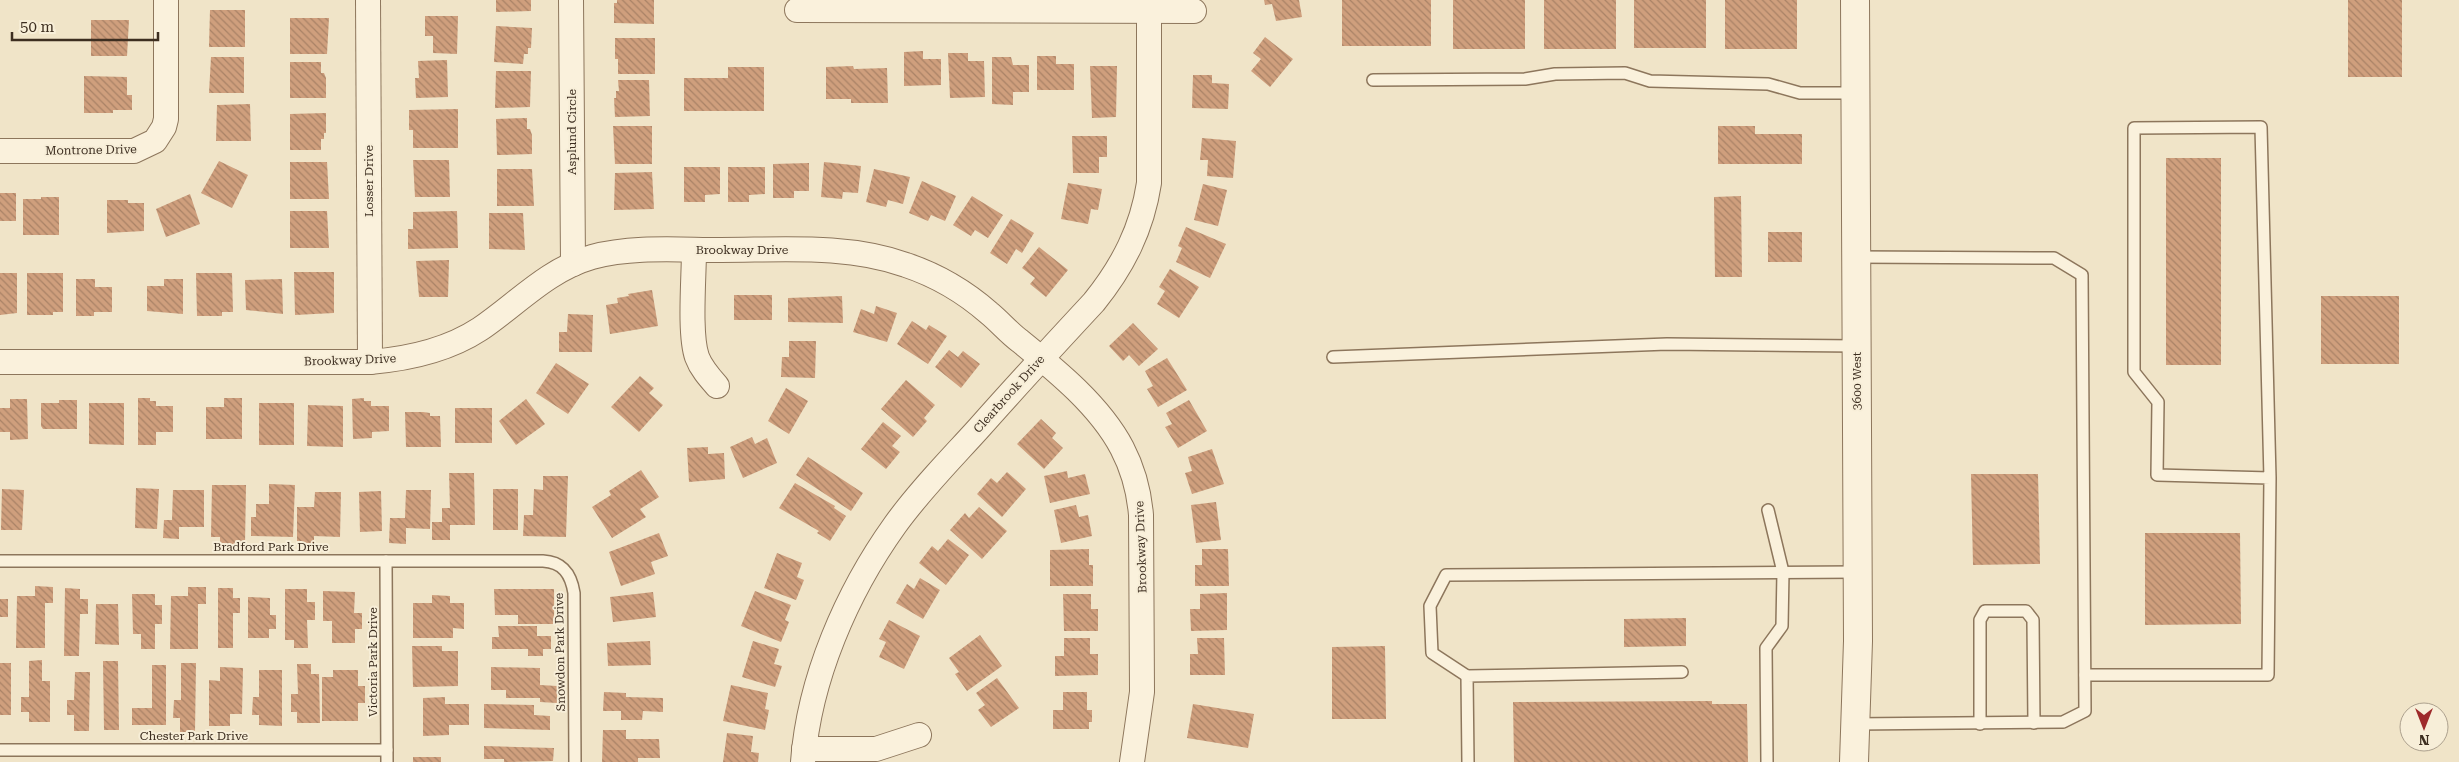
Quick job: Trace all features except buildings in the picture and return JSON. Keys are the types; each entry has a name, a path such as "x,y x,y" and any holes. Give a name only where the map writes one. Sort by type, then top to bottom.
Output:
{"street":[{"name":"Montrone Drive","path":"0,151 134,151 155,141 164,127 166,119 166,0"},
{"name":"Losser Drive","path":"368,0 370,362"},
{"name":"Asplund Circle","path":"571,0 573,264"},
{"name":"3600 West","path":"1854,762 1858,641 1855,0"},
{"path":"797,10 994,5 1194,11"},
{"name":"Clearbrook Drive","path":"804,756 821,676 832,643 861,578 878,550 914,500 1094,302 1117,272 1132,246 1143,212 1150,162 1150,11"},
{"path":"694,250 694,339 697,357 705,372 717,386"},
{"name":"Brookway Drive","path":"0,362 370,362 410,357 448,344 479,330 515,300 557,272 573,264 613,252 814,250 875,256 904,264 930,275 970,298 1041,359 1087,402 1104,422 1121,447 1139,494 1142,533 1142,692 1132,762"},
{"path":"804,756 876,749 919,735"}],"lane":[{"path":"1373,80 1525,80 1555,74 1624,73 1650,81 1768,84 1800,93 1856,93"},
{"path":"2085,675 2268,676 2270,478 2261,127 2134,128 2134,372 2158,402 2157,475 2270,478"},
{"path":"1854,724 2063,722 2085,711 2082,275 2054,258 1856,257"},
{"path":"1333,357 1668,344 1857,346"},
{"path":"1767,762 1766,648 1782,626 1783,572 1768,510"},
{"name":"Bradford Park Drive","path":"0,561 543,561"},
{"name":"Victoria Park Drive","path":"386,561 387,762"},
{"name":"Snowdon Park Drive","path":"543,561 552,562 563,568 573,582 575,762"},
{"path":"1682,672 1467,676 1432,653 1430,606 1446,575 1858,572"},
{"path":"1980,724 1980,620 1985,611 2026,611 2033,620 2034,723"},
{"path":"1467,676 1468,762"},
{"name":"Chester Park Drive","path":"0,750 387,750"}]}
